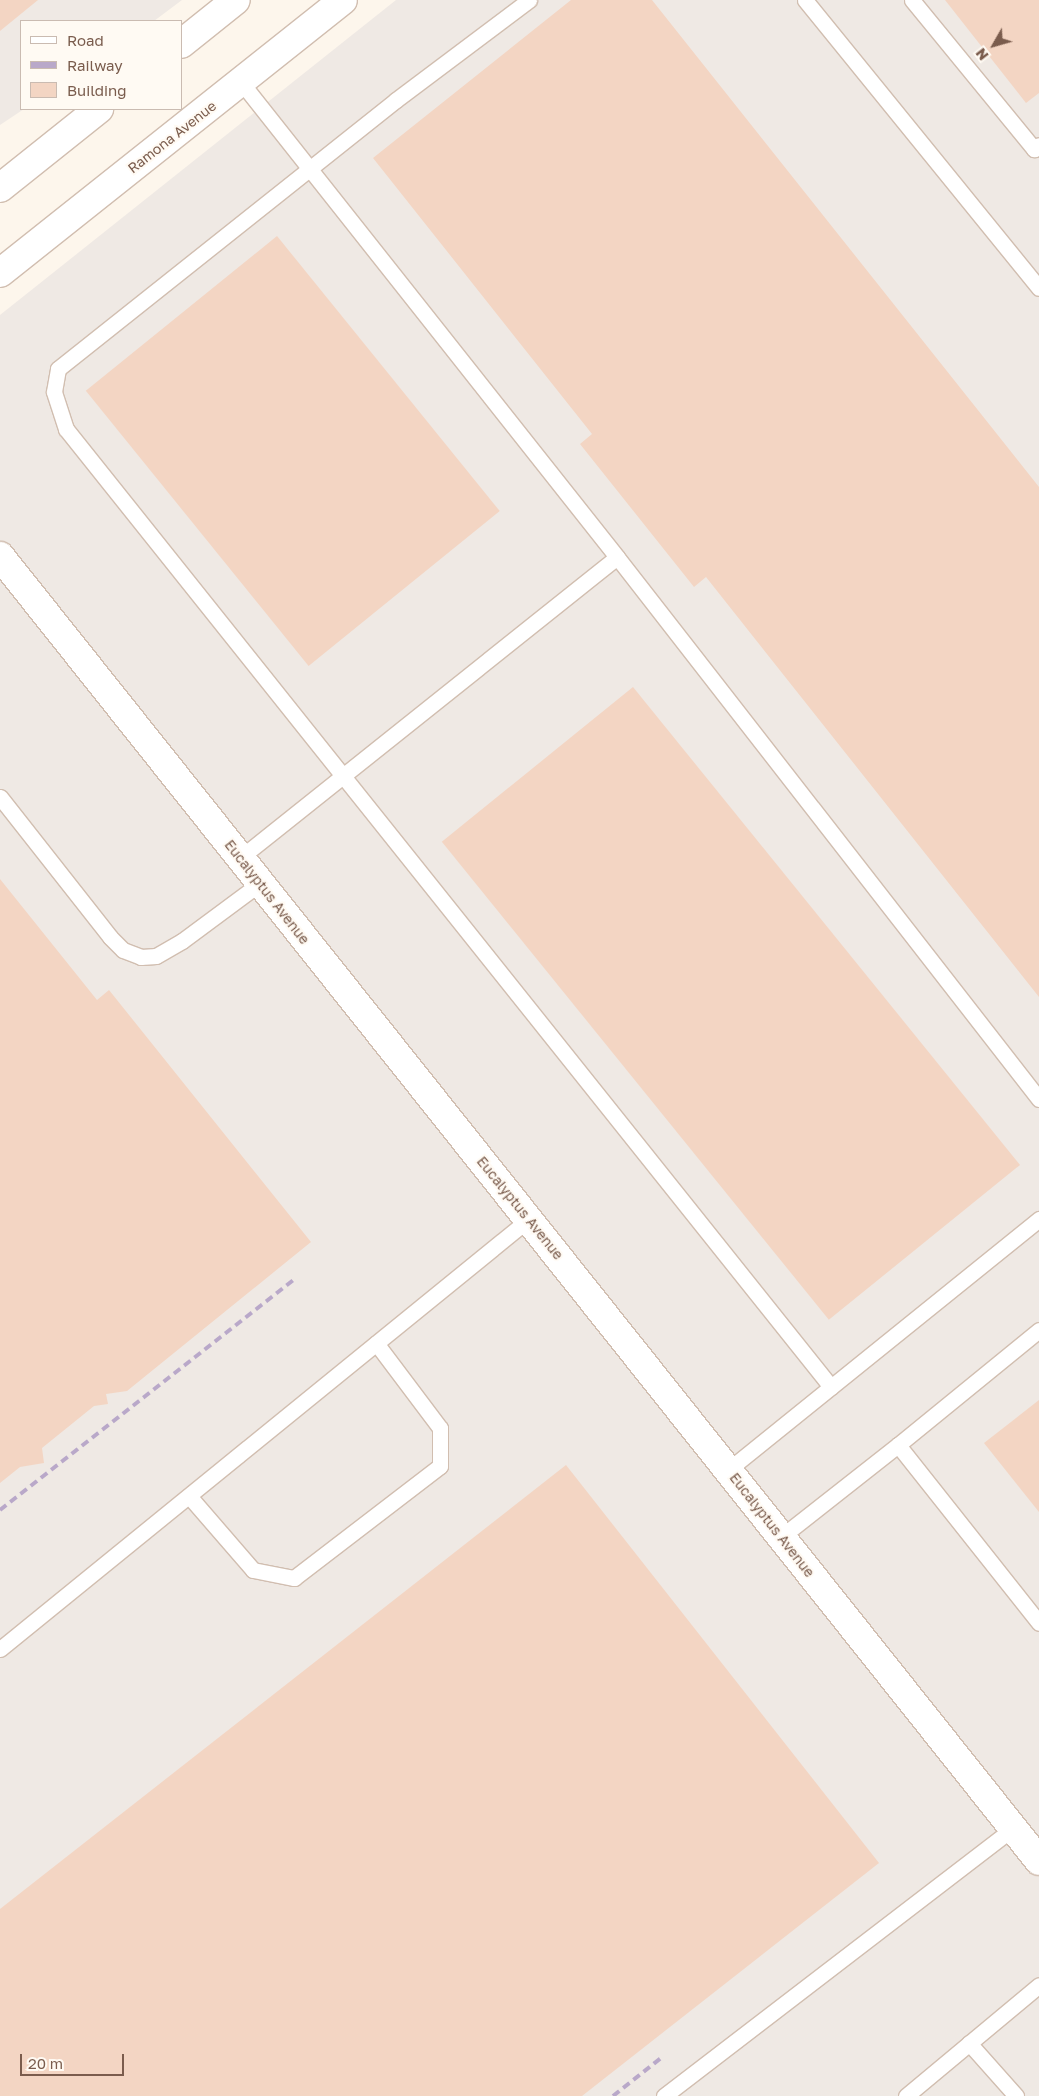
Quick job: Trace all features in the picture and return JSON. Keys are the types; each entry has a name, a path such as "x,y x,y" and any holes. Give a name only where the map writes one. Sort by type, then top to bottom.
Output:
{"street":[{"path":"182,43 236,0"},
{"name":"Ramona Avenue","path":"0,273 343,0"},
{"path":"0,188 98,110"},
{"name":"Eucalyptus Avenue","path":"0,556 1039,1861"}],"lane":[{"path":"529,0 308,170 58,369 54,392 66,429 831,1387"},
{"path":"805,0 1039,288"},
{"path":"912,0 1034,150 1039,145"},
{"path":"241,82 308,170 617,557 1039,1099"},
{"path":"240,858 617,557"},
{"path":"0,797 110,937 123,950 141,957 156,956 182,941 260,883"},
{"path":"0,1649 529,1219"},
{"path":"728,1470 1039,1219"},
{"path":"781,1537 898,1446 1039,1330"},
{"path":"189,1496 253,1570 294,1578 440,1466 440,1428 376,1343"},
{"path":"898,1446 1039,1623"},
{"path":"664,2096 1013,1828"},
{"path":"906,2096 1039,1985"},
{"path":"969,2043 1016,2096"}],"shaded area":[{"path":"0,0 182,0 155,20 20,20 20,110 22,110 0,125"},
{"path":"396,0 1039,0 1039,2096 0,2096 0,315"}],"building":[{"path":"0,0 38,0 0,31"},
{"path":"571,0 652,0 1039,487 1039,997 706,577 694,587 580,444 592,434 373,158"},
{"path":"945,0 1039,0 1039,93 1026,103"},
{"path":"277,236 500,511 309,666 86,391"},
{"path":"633,687 1020,1165 829,1320 442,842"},
{"path":"0,879 97,1000 109,990 311,1242 127,1391 106,1394 108,1404 94,1406 42,1448 44,1463 20,1467 0,1483"},
{"path":"1039,1400 1039,1512 984,1443"},
{"path":"566,1465 879,1863 582,2096 0,2096 0,1909"}],"railway":[{"path":"0,1510 293,1280"},
{"path":"613,2096 661,2058"}]}
